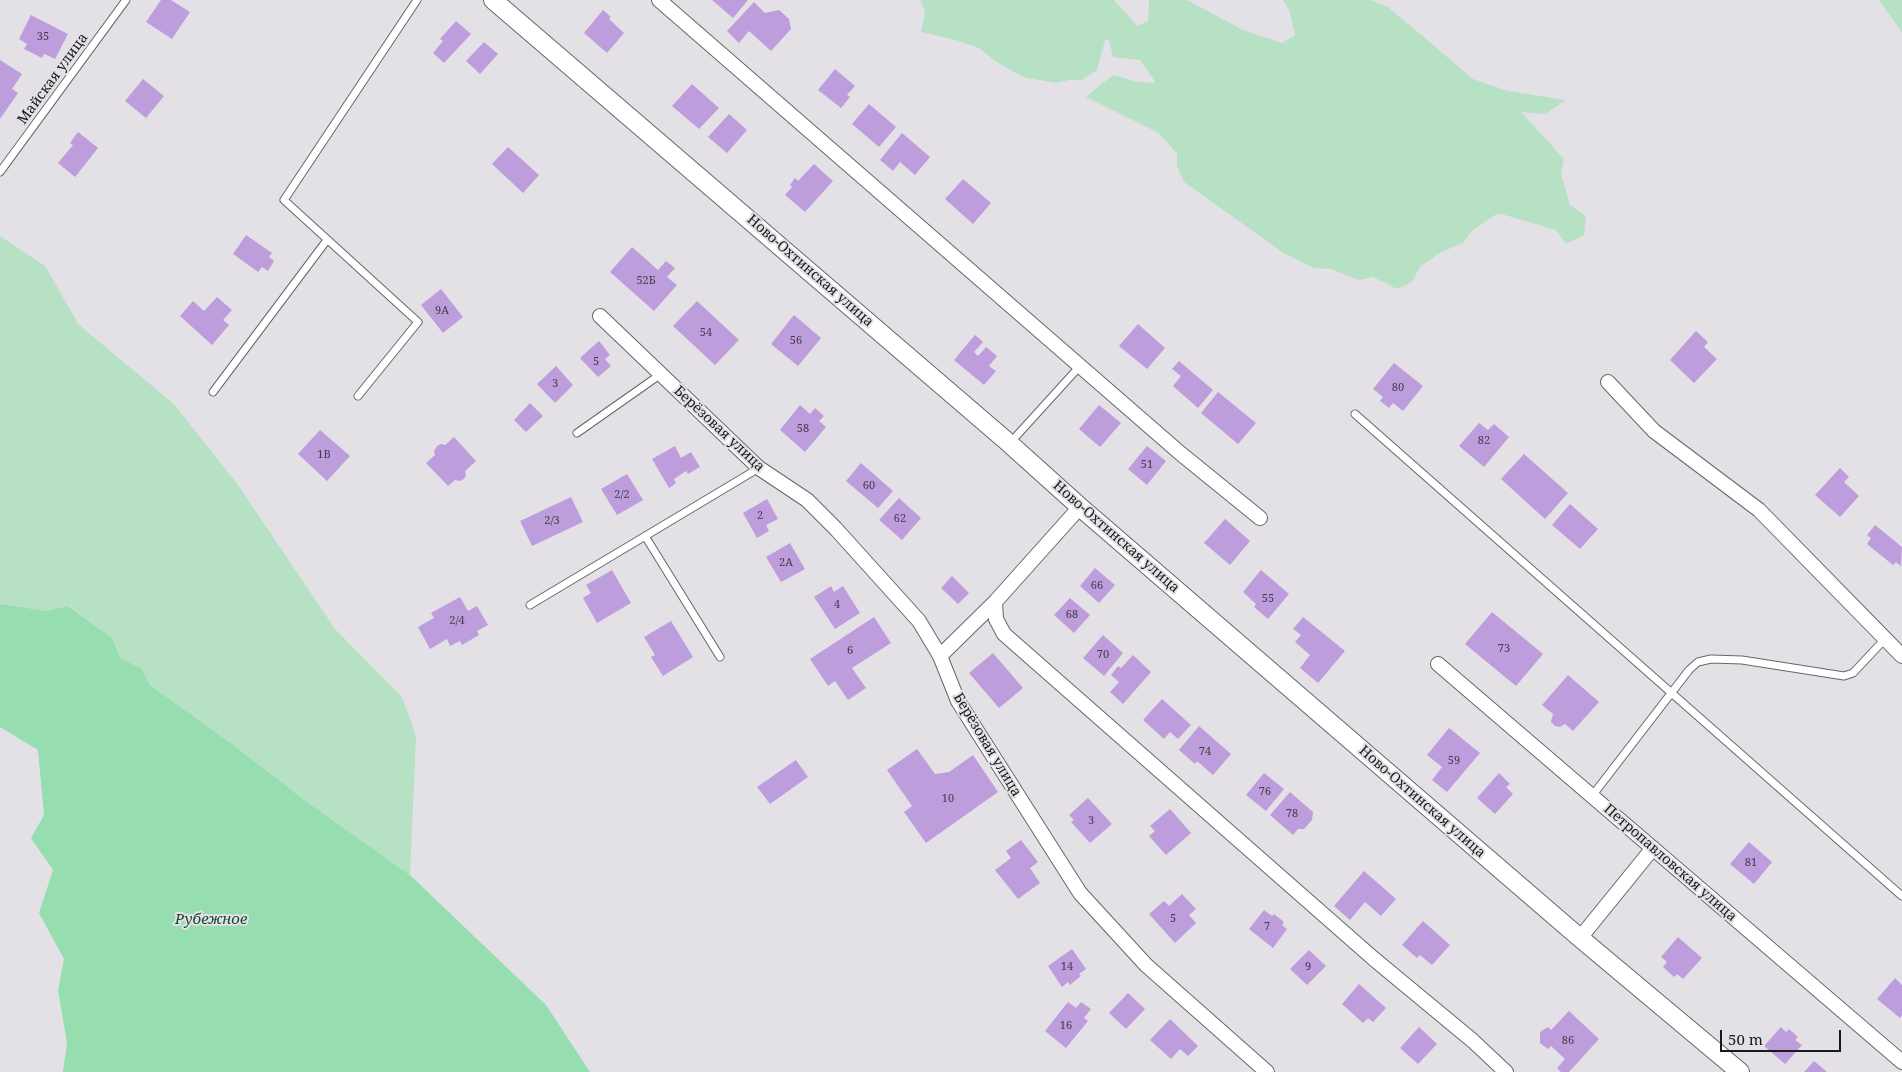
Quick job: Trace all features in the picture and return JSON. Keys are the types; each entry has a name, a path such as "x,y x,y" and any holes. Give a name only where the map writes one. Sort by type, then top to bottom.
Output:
{"street":[{"name":"Ново-Охтинская улица","path":"493,0 1010,444 1080,507 1580,938 1740,1072"},
{"path":"659,0 1180,453 1260,518"},
{"name":"Берёзовая улица","path":"600,316 759,468 807,500 836,529 919,621 940,656 958,701 1080,893 1146,965 1267,1072"},
{"path":"1608,382 1654,431 1758,510 1884,640 1902,656"},
{"path":"940,656 995,602 1080,507"},
{"path":"995,602 996,620 1004,634 1374,959 1473,1041 1506,1072"},
{"name":"Петропавловская улица","path":"1438,664 1902,1062"},
{"path":"1580,938 1653,848"}],"lane":[{"name":"Майская улица","path":"0,172 126,0"},
{"path":"358,396 418,322 284,200 417,0"},
{"path":"213,392 327,240"},
{"path":"1010,444 1080,366"},
{"path":"577,433 661,374"},
{"path":"1355,414 1902,896"},
{"path":"530,605 759,468"},
{"path":"645,536 720,657"},
{"path":"1592,796 1689,670 1698,662 1711,659 1742,660 1844,676 1853,673 1884,640"}],"shaded area":[{"path":"920,0 1114,0 1137,26 1148,21 1149,0 1187,0 1243,30 1282,43 1295,35 1289,10 1283,0 1370,0 1388,7 1473,79 1508,91 1566,100 1545,114 1521,112 1564,159 1561,174 1570,205 1586,216 1584,235 1566,244 1556,230 1498,213 1472,231 1464,242 1438,254 1420,267 1412,282 1397,289 1373,277 1359,280 1331,269 1314,268 1285,254 1184,182 1177,166 1177,154 1159,133 1086,97 1114,75 1138,82 1156,83 1140,60 1113,57 1109,39 1105,40 1097,70 1082,80 1056,83 1023,77 998,63 979,48 956,40 921,32 925,12"},
{"path":"1879,0 1902,0 1902,32"},
{"path":"0,236 45,266 79,325 174,404 238,485 335,629 402,697 416,736 410,875 303,799 236,747 150,685 142,669 120,658 112,638 69,606 47,611 0,604"}],"water":[{"name":"Рубежное","path":"0,604 47,611 68,606 112,638 120,658 142,669 150,685 236,747 303,799 410,875 546,1005 590,1072 63,1072 67,1043 58,990 64,959 39,913 53,870 31,838 44,815 38,750 0,727"}],"building":[{"path":"161,0 171,0 190,12 172,39 146,22"},
{"path":"712,0 748,0 733,18"},
{"path":"754,2 765,13 779,10 789,19 791,29 771,51 749,31 739,43 727,31"},
{"path":"603,10 611,17 609,19 624,33 607,53 584,33"},
{"path":"31,15 68,34 55,59 44,54 42,58 24,49 27,44 19,39"},
{"path":"456,21 471,34 444,63 433,53 443,41 440,39"},
{"path":"484,42 498,54 480,74 466,61"},
{"path":"0,60 22,74 12,89 18,93 0,119"},
{"path":"835,69 855,86 847,95 850,97 841,108 818,90"},
{"path":"143,79 164,96 146,118 125,101"},
{"path":"692,84 719,108 699,129 672,106"},
{"path":"869,104 896,127 879,147 852,124"},
{"path":"729,114 747,130 727,153 708,137"},
{"path":"78,132 98,148 75,177 58,163 73,145 70,143"},
{"path":"902,133 930,157 915,175 900,162 893,171 880,160"},
{"path":"508,147 539,175 523,193 492,164"},
{"path":"814,164 833,181 805,212 785,195 792,187 790,185 795,178 798,181"},
{"path":"963,179 991,203 973,224 945,199"},
{"path":"246,235 272,253 269,257 274,261 268,271 262,267 258,272 233,254"},
{"path":"632,247 658,270 666,261 675,268 667,277 677,285 654,311 610,272"},
{"path":"441,289 463,317 443,333 421,305"},
{"path":"217,297 232,310 223,320 229,325 212,345 180,316 193,301 204,311"},
{"path":"697,301 739,340 715,365 673,326"},
{"path":"794,315 821,338 798,366 771,344"},
{"path":"1138,324 1165,348 1147,369 1119,346"},
{"path":"1696,331 1708,342 1704,347 1717,359 1694,383 1670,360"},
{"path":"975,335 983,342 974,352 978,356 986,347 997,356 989,366 996,371 984,385 954,360"},
{"path":"599,341 610,355 605,359 611,366 598,377 580,358"},
{"path":"1179,361 1213,390 1198,408 1173,386 1181,376 1172,369"},
{"path":"1394,363 1423,386 1403,411 1393,403 1389,408 1380,401 1383,397 1373,389"},
{"path":"556,366 573,385 555,403 537,384"},
{"path":"1218,392 1256,423 1238,444 1201,413"},
{"path":"530,403 543,416 526,432 514,420"},
{"path":"800,405 810,414 815,408 824,416 819,421 826,427 805,452 780,430"},
{"path":"1099,405 1121,423 1100,447 1079,429"},
{"path":"1479,423 1488,430 1494,424 1509,437 1484,467 1459,446"},
{"path":"320,430 350,456 327,481 298,454"},
{"path":"454,437 476,461 465,471 464,479 460,481 455,480 448,486 426,463 435,455 434,451 437,446 445,445"},
{"path":"675,446 681,458 691,452 700,467 688,474 686,471 674,479 676,483 669,488 652,459"},
{"path":"1147,446 1166,461 1147,485 1128,469"},
{"path":"1524,454 1568,493 1545,519 1501,479"},
{"path":"861,463 893,491 878,508 846,481"},
{"path":"1840,468 1849,477 1844,482 1859,496 1840,517 1815,495"},
{"path":"627,474 643,500 617,515 601,489"},
{"path":"571,497 583,522 532,546 520,521"},
{"path":"899,498 921,518 902,540 879,520"},
{"path":"767,499 778,519 766,525 769,531 757,538 743,513"},
{"path":"1570,504 1598,529 1580,549 1552,525"},
{"path":"1225,519 1250,541 1230,565 1204,543"},
{"path":"1875,525 1902,547 1901,566 1896,562 1893,565 1867,544 1871,538 1867,535"},
{"path":"790,543 805,569 781,582 766,557"},
{"path":"1095,568 1115,585 1099,603 1080,586"},
{"path":"612,570 631,603 597,623 583,598 591,593 586,585"},
{"path":"1261,570 1289,594 1268,619 1254,607 1256,604 1243,592"},
{"path":"952,576 969,593 958,604 941,588"},
{"path":"831,586 834,592 843,586 860,613 835,629 814,597"},
{"path":"460,597 468,611 477,606 488,625 477,631 479,635 462,645 460,641 450,646 447,639 430,649 418,627 434,618 431,613"},
{"path":"1070,598 1090,615 1074,633 1054,615"},
{"path":"1492,612 1543,654 1516,686 1465,644"},
{"path":"874,617 891,643 852,668 866,688 848,700 835,681 828,686 810,659"},
{"path":"1303,617 1345,651 1318,683 1300,668 1310,655 1295,642 1301,635 1293,629"},
{"path":"671,621 693,657 663,676 651,657 655,655 644,637"},
{"path":"1103,635 1123,653 1104,676 1083,658"},
{"path":"993,653 1023,688 999,708 969,673"},
{"path":"1133,655 1151,672 1123,704 1110,692 1119,682 1111,675 1118,666 1121,668"},
{"path":"1568,675 1599,702 1573,731 1565,724 1560,727 1555,726 1551,722 1553,714 1542,705"},
{"path":"1162,699 1191,725 1178,739 1170,732 1164,739 1143,720"},
{"path":"1199,726 1231,754 1213,775 1197,761 1195,764 1179,750"},
{"path":"1449,728 1480,753 1447,792 1432,780 1442,767 1427,755"},
{"path":"917,749 935,774 949,772 973,755 998,792 926,843 904,812 912,806 887,770"},
{"path":"796,760 808,777 770,804 757,787"},
{"path":"1264,773 1284,789 1266,811 1246,795"},
{"path":"1499,773 1510,784 1506,787 1513,794 1495,814 1477,798"},
{"path":"1290,792 1313,812 1312,820 1304,829 1298,829 1293,835 1270,815"},
{"path":"1088,798 1112,824 1090,843 1071,822 1074,820 1069,815"},
{"path":"1170,809 1191,833 1166,855 1149,836 1155,831 1150,826"},
{"path":"1021,840 1038,862 1030,868 1040,883 1018,899 995,870 1011,858 1006,851"},
{"path":"1749,842 1772,862 1754,884 1730,864"},
{"path":"1364,871 1396,899 1381,916 1365,902 1350,920 1334,906"},
{"path":"1182,894 1196,909 1189,915 1196,923 1175,943 1149,914 1164,901 1169,906"},
{"path":"1264,910 1272,916 1274,914 1284,922 1282,925 1287,929 1273,948 1249,929"},
{"path":"1423,921 1450,945 1432,965 1420,955 1417,958 1402,945"},
{"path":"1678,937 1702,958 1683,979 1677,974 1674,977 1663,967 1667,962 1661,957"},
{"path":"1072,949 1086,969 1070,985 1068,982 1062,987 1048,966"},
{"path":"1309,950 1326,966 1307,985 1290,969"},
{"path":"1895,978 1902,985 1902,1015 1900,1018 1877,999"},
{"path":"1359,984 1386,1008 1373,1022 1368,1018 1363,1023 1342,1004"},
{"path":"1128,993 1145,1009 1126,1029 1109,1013"},
{"path":"1068,1002 1076,1008 1081,1002 1091,1009 1084,1018 1088,1021 1066,1048 1045,1031"},
{"path":"1569,1011 1599,1039 1569,1072 1561,1072 1557,1068 1565,1059 1551,1046 1548,1049 1540,1043 1540,1032 1548,1027 1551,1030"},
{"path":"1170,1019 1198,1046 1188,1056 1180,1049 1171,1059 1150,1040"},
{"path":"1419,1027 1437,1044 1418,1064 1400,1048"},
{"path":"1781,1027 1786,1032 1789,1029 1798,1037 1795,1040 1802,1045 1785,1064 1764,1046"},
{"path":"1814,1061 1827,1072 1804,1072"}]}
